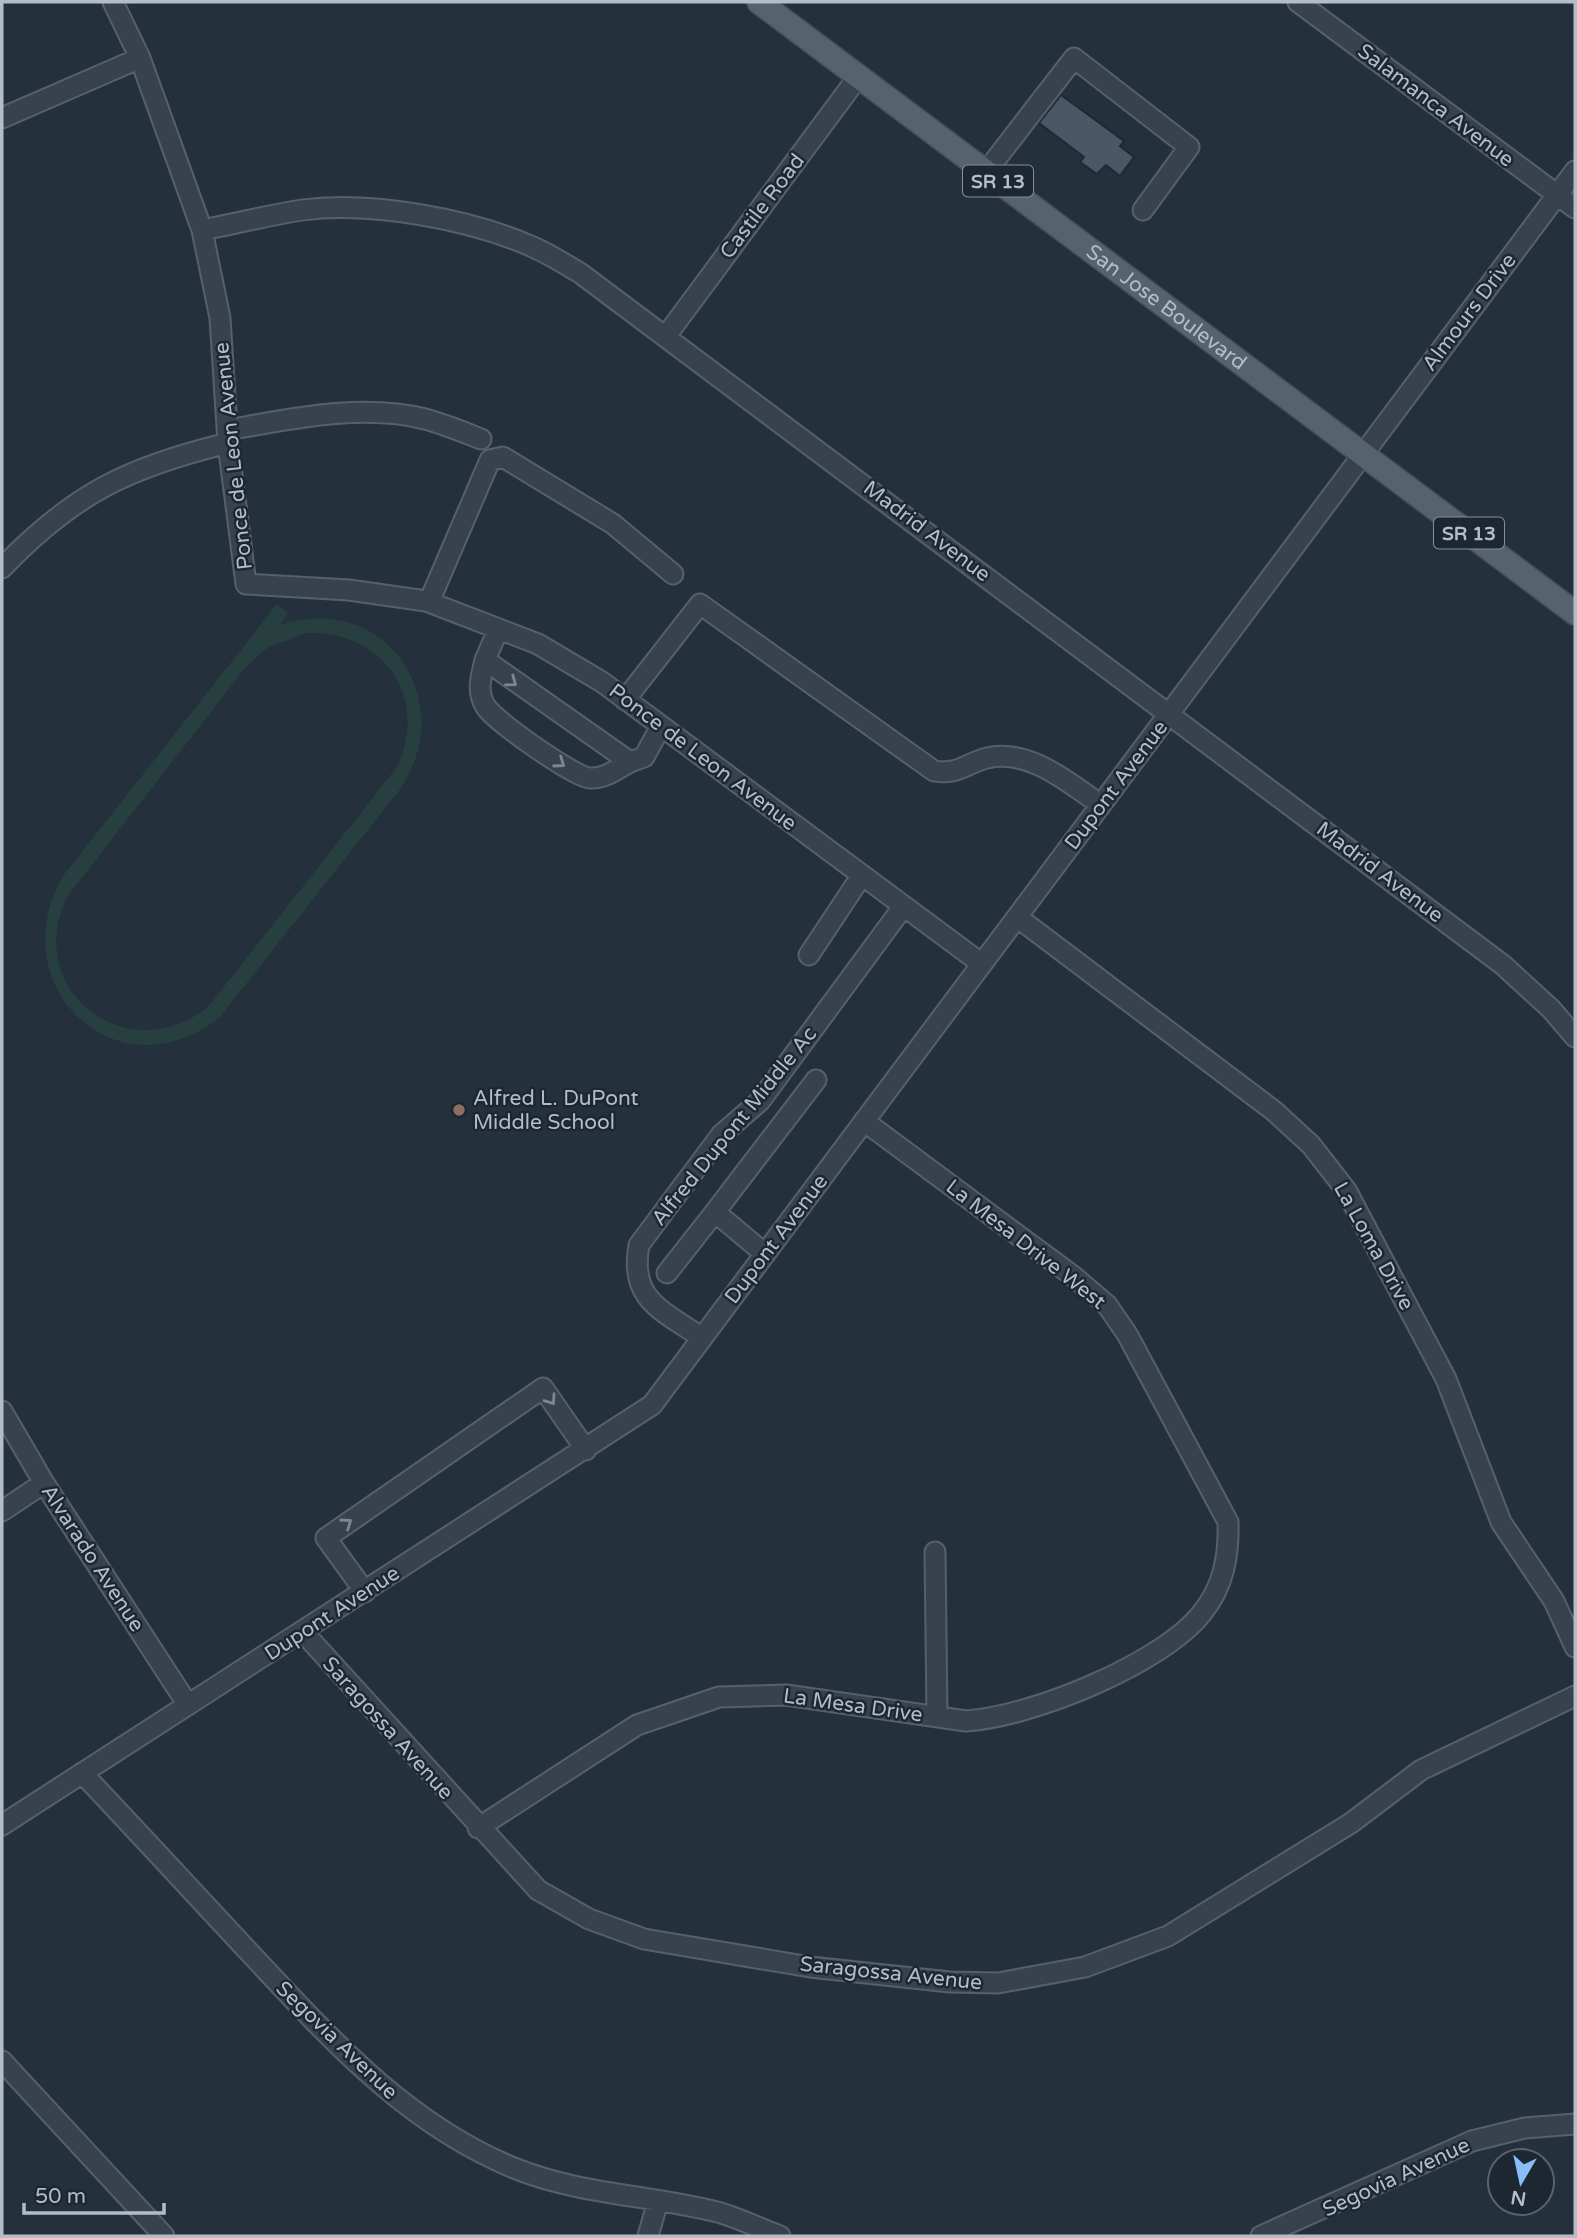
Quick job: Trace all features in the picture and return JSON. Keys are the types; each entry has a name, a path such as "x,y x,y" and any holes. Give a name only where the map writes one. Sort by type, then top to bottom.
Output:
{"main road":[{"name":"San Jose Boulevard","path":"759,2 1575,613"}],"street":[{"name":"Ponce de Leon Avenue","path":"113,2 140,58 202,230 220,318 228,437 246,584 349,590 429,602 538,643 661,726 982,964"},
{"name":"Salamanca Avenue","path":"1298,2 1575,208"},
{"path":"2,118 140,58"},
{"path":"986,172 1074,58 1189,146 1143,210"},
{"name":"Castile Road","path":"666,336 858,76"},
{"name":"Almours Drive","path":"1363,454 1575,171"},
{"name":"Madrid Avenue","path":"202,230 304,210 351,208 422,216 484,229 534,247 580,273 1503,965 1551,1009 1575,1037"},
{"path":"2,568 35,533 76,503 122,475 228,437 333,415 382,414 427,419 481,439"},
{"name":"Dupont Avenue","path":"2,1825 652,1405 1363,454"},
{"path":"429,602 490,460 503,457 613,524 673,574"},
{"path":"625,700 700,604 934,771 950,773 987,758 1008,757 1047,767 1101,805"},
{"path":"498,630 485,660 479,690 487,709 573,772 588,778 604,777 644,757 661,726"},
{"path":"485,660 630,762"},
{"path":"809,955 862,875"},
{"name":"Alfred Dupont Middle Ac","path":"702,1338 654,1304 641,1287 635,1267 639,1245 721,1135 760,1101 903,907"},
{"name":"La Loma Drive","path":"1017,917 1275,1111 1311,1145 1346,1190 1446,1379 1501,1522 1554,1601 1575,1647"},
{"path":"667,1273 816,1080"},
{"name":"La Mesa Drive West","path":"864,1121 1073,1276 1107,1305 1127,1334 1228,1522 1229,1556 1218,1584"},
{"path":"715,1212 765,1254"},
{"path":"365,1592 326,1538 543,1388 586,1450"},
{"name":"Alvarado Avenue","path":"2,1410 44,1483 188,1705"},
{"path":"2,1511 44,1483"},
{"path":"936,1552 937,1716"},
{"name":"La Mesa Drive","path":"478,1828 637,1725 719,1697 786,1695 966,1721 995,1719 1079,1691 1160,1648 1185,1631 1203,1612 1218,1584"},
{"name":"Saragossa Avenue","path":"303,1632 478,1828 538,1889 589,1919 644,1939 810,1967 950,1982 998,1983 1085,1967 1168,1936 1351,1823 1421,1770 1575,1696"},
{"name":"Segovia Avenue","path":"82,1773 308,2015 357,2064 410,2110 460,2142 515,2168 578,2187 723,2214 780,2236"},
{"path":"2,2061 164,2236"},
{"name":"Segovia Avenue","path":"1261,2236 1472,2141 1525,2128 1575,2124"},
{"path":"648,2236 658,2201"}],"green space":[{"path":"277,604 288,613 280,625 318,619 351,624 380,638 402,660 416,688 421,720 417,754 401,788 219,1018 180,1039 142,1045 108,1037 79,1018 58,990 46,955 47,917 63,876","holes":["306,633 333,635 357,643 377,656 393,673 403,693 408,716 406,741 397,767 208,1007 177,1025 146,1030 116,1025 91,1011 71,990 59,963 57,931 67,897 246,667 267,648"]}],"building":[{"path":"1061,95 1124,141 1120,146 1134,157 1120,176 1106,165 1097,174 1080,162 1084,157 1039,123"}],"place":[{"name":"Alfred L. DuPont Middle School","path":"459,1110"}]}
